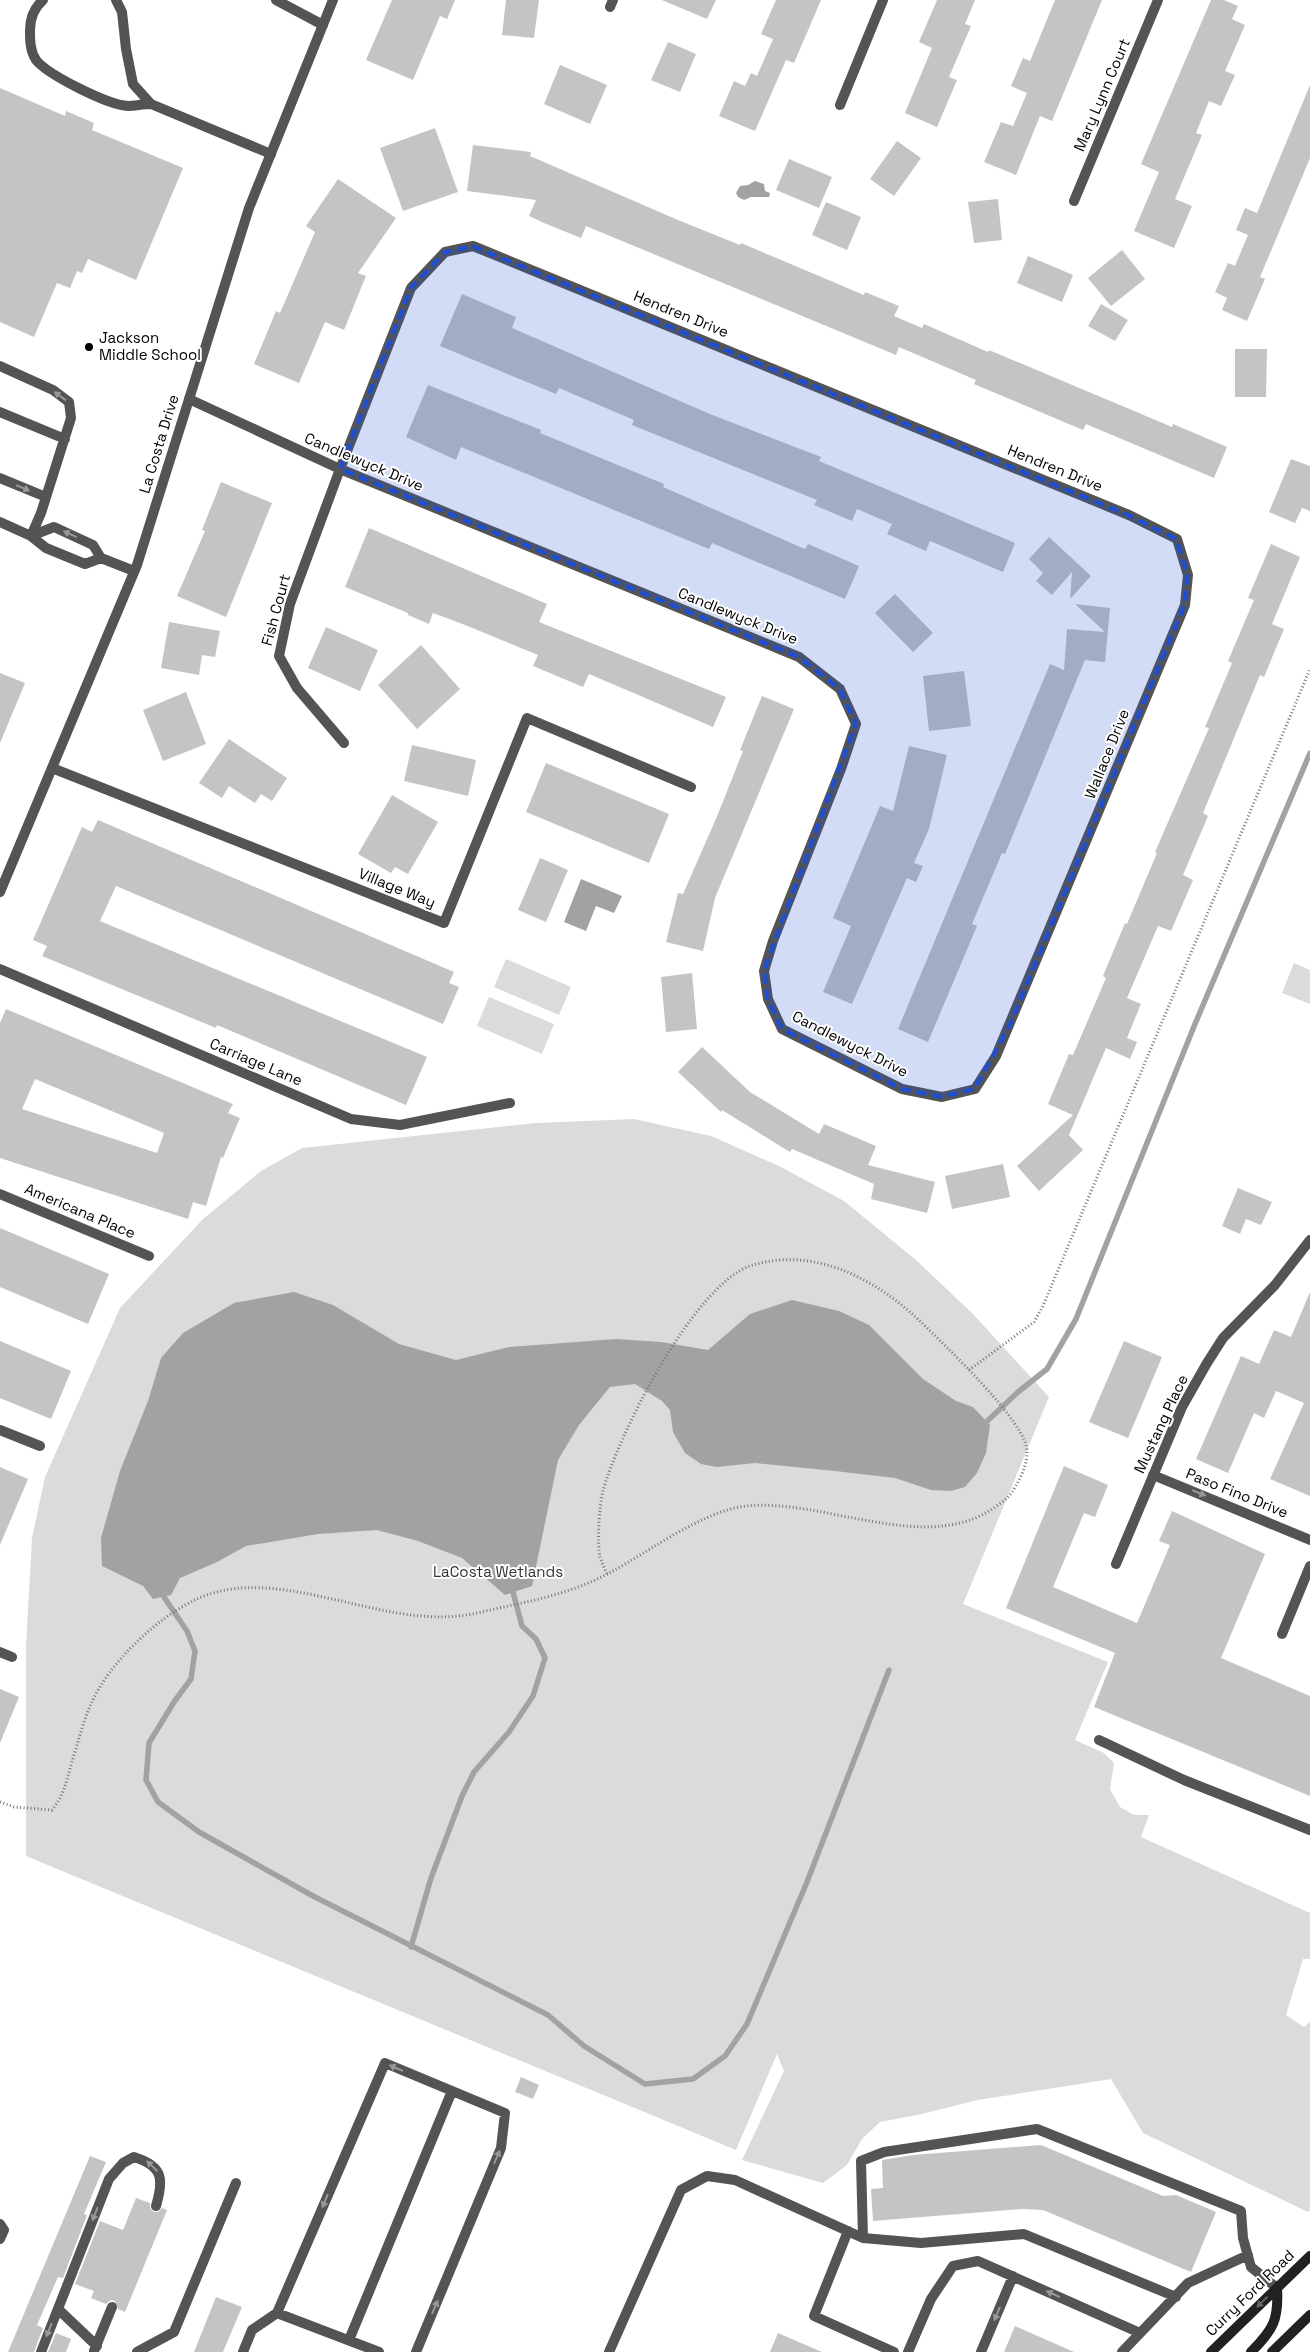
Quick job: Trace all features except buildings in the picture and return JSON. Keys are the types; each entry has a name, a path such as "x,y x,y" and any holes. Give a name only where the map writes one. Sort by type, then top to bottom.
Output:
{"main road":[{"name":"Curry Ford Road","path":"1211,2352 1310,2256"},
{"path":"1251,2352 1273,2328 1279,2310 1277,2288"},
{"path":"1272,2352 1310,2315"}],"street":[{"path":"43,0 36,6 30,25 30,44 36,59 53,73 88,92 126,106 151,104"},
{"path":"116,0 122,12 126,49 133,84 151,104 271,154"},
{"path":"276,0 323,25"},
{"name":"La Costa Drive","path":"0,892 134,571 249,208 333,0"},
{"path":"840,105 884,0"},
{"name":"Mary Lynn Court","path":"1074,201 1158,0"},
{"name":"Hendren Drive","path":"340,470 411,288 445,252 473,246 1129,515"},
{"path":"0,366 53,390 68,402 71,418 32,536"},
{"name":"Candlewyck Drive","path":"189,399 340,470 799,657 840,689 856,724 841,770 773,941 764,971 768,999 782,1030 902,1088 942,1097 975,1089 996,1056 1010,1026"},
{"path":"0,412 65,439"},
{"name":"Fish Court","path":"340,470 290,604 279,656 298,688 344,743"},
{"path":"0,478 46,498"},
{"name":"Wallace Drive","path":"1010,1026 1185,605 1188,575 1177,539 1129,515"},
{"path":"0,522 32,536 46,548 85,564 101,558"},
{"path":"32,536 54,528 93,545 101,558 134,571"},
{"name":"Village Way","path":"52,768 444,922 527,718 691,788"},
{"name":"Carriage Lane","path":"0,969 352,1119 400,1125 510,1103"},
{"name":"Americana Place","path":"0,1194 149,1256"},
{"name":"Mustang Place","path":"1116,1564 1182,1407 1223,1338 1275,1285 1310,1240"},
{"path":"0,1430 40,1446"},
{"name":"Paso Fino Drive","path":"1154,1475 1310,1540"},
{"path":"1282,1634 1310,1566"},
{"path":"0,1652 12,1657"},
{"path":"1099,1740 1184,1780 1310,1830"},
{"path":"243,2352 252,2330 277,2313 385,2063 505,2113 501,2148 416,2352"},
{"path":"349,2340 452,2091"},
{"path":"864,2238 861,2160 884,2152 1037,2130 1241,2211 1251,2267 1277,2288"},
{"path":"41,2352 109,2179 124,2163 134,2157 148,2161 160,2175 162,2187 156,2206"},
{"path":"609,2352 681,2190 706,2176 735,2180 864,2238 921,2243 1024,2234 1176,2297"},
{"path":"137,2352 174,2332 236,2183"},
{"path":"0,2224 4,2230 0,2239"},
{"path":"848,2231 814,2316 894,2352"},
{"path":"1122,2352 1188,2283 1248,2255"},
{"path":"908,2352 931,2299 953,2266 978,2261 1140,2334"},
{"path":"981,2352 1012,2276"},
{"path":"58,2309 95,2349 112,2307"},
{"path":"277,2313 379,2352"}],"path":[{"path":"969,1370 1034,1322 1043,1306 1310,669"},
{"path":"0,1802 14,1807 52,1810 62,1797 92,1701 128,1650 154,1627 193,1600 222,1590 249,1588 311,1594 376,1610 420,1617 459,1616 570,1592 607,1574 695,1524 740,1507 774,1504 917,1527 956,1526 982,1516 1010,1497 1023,1472 1028,1450 1022,1433 969,1370 904,1306 862,1278 820,1262 783,1259 746,1267 720,1285 687,1323 640,1404 618,1450 602,1495 599,1554 607,1574"}],"highlighted area":[{"path":"473,246 516,262 1129,515 1177,539 1188,575 1185,605 1010,1026 975,1089 942,1097 902,1089 782,1029 768,999 764,971 856,724 840,689 799,657 340,469 411,288 445,252"}],"green space":[{"path":"506,959 571,987 559,1015 494,987"},
{"path":"1294,963 1310,970 1310,1004 1282,993"},
{"path":"489,997 554,1024 542,1054 477,1026"},
{"name":"LaCosta Wetlands","path":"634,1119 711,1136 779,1166 844,1201 916,1260 973,1314 1049,1397 963,1604 1108,1662 1075,1740 1104,1753 1114,1763 1110,1789 1120,1807 1134,1815 1149,1815 1141,1837 1310,1913 1310,1959 1303,1959 1286,2015 1304,2027 1310,2022 1310,2210 1308,2212 1143,2133 1111,2079 978,2100 880,2122 862,2139 847,2165 823,2183 742,2160 784,2071 777,2054 736,2150 26,1856 26,1645 32,1538 45,1477 120,1308 203,1219 261,1171 302,1148 536,1123"}],"shaded area":[{"path":"755,181 764,184 765,191 770,193 769,197 751,197 744,200 738,197 736,193 740,186 748,185"},
{"path":"581,879 622,896 614,913 596,906 586,931 564,922"},
{"path":"294,1292 333,1305 399,1344 456,1360 509,1347 616,1339 661,1342 708,1350 750,1314 792,1300 839,1311 869,1325 923,1379 956,1401 973,1407 990,1425 986,1453 977,1473 965,1487 951,1491 931,1490 895,1478 835,1471 755,1463 717,1467 701,1464 685,1453 673,1432 670,1410 662,1401 635,1384 610,1387 579,1425 558,1460 532,1586 505,1595 462,1558 418,1541 377,1530 318,1534 246,1546 217,1562 180,1578 171,1595 153,1599 143,1586 102,1566 101,1538 120,1471 148,1401 161,1358 183,1333 234,1303"}],"waterway":[{"path":"981,1427 1018,1392 1047,1369 1076,1319 1195,1024 1310,753"},
{"path":"411,1947 431,1878 462,1796 474,1772 509,1732 533,1696 545,1658 536,1639 522,1626 513,1592"},
{"path":"164,1597 187,1631 195,1651 191,1679 174,1702 149,1743 146,1780 158,1802 199,1832 313,1896 548,2015 584,2046 645,2084 693,2079 725,2056 747,2024 807,1882 889,1670"}],"place":[{"name":"Jackson Middle School","path":"89,347"}]}
